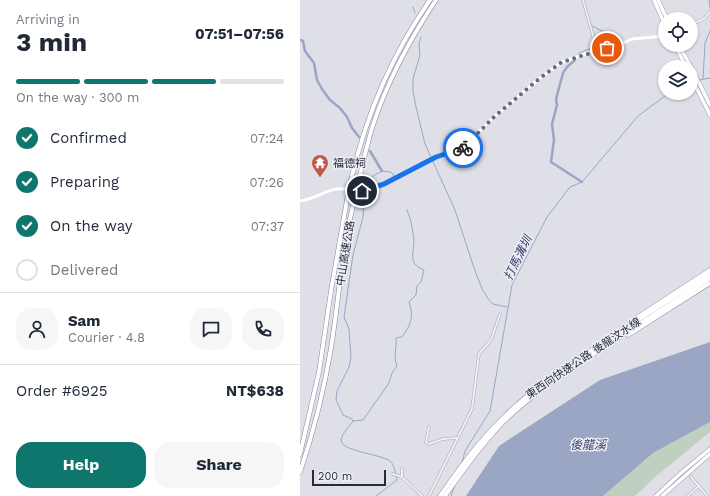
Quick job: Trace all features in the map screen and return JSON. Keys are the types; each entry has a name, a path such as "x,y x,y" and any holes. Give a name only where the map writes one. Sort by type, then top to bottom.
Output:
{"highway":[{"name":"中山高速公路","path":"300,454 319,372 347,200 364,132 397,53 406,36 430,0"},
{"name":"中山高速公路","path":"300,472 321,400 331,348 349,223 373,125 385,93 413,36 436,0"},
{"path":"609,339 616,332 710,270"},
{"name":"東西向快速公路 後龍汶水線","path":"440,496 471,453 502,419 544,382 710,274"},
{"name":"東西向快速公路 後龍汶水線","path":"445,496 464,468 486,440 535,394 710,278"},
{"path":"604,347 614,343 710,283"}],"main road":[{"path":"654,0 659,12"},
{"path":"658,0 664,12"},
{"path":"698,82 708,102 710,115"},
{"path":"698,90 708,102"},
{"path":"656,496 710,449"},
{"path":"662,496 710,454"}],"street":[{"path":"583,0 597,50"},
{"path":"698,22 705,18 710,12"},
{"path":"362,191 384,184 431,159 462,148 494,117 540,78 562,62 597,50 617,46 632,40 658,37"},
{"path":"300,201 306,201 335,189 346,190"},
{"path":"429,496 472,409 479,354 490,340 500,314"},
{"path":"429,427 426,442 429,444 443,439 457,438"},
{"path":"402,469 402,477"},
{"path":"394,474 402,477 422,496"},
{"path":"691,477 709,496"},
{"path":"688,496 699,486"}],"green space":[{"path":"710,422 710,432 656,476 635,496 603,496 653,453"}],"water":[{"name":"後龍溪","path":"710,342 710,422 653,453 603,496 466,496 499,446 600,380"}],"waterway":[{"path":"709,0 710,8"},
{"path":"413,7 415,13"},
{"path":"592,26 615,37 618,44"},
{"path":"703,79 705,43 710,31"},
{"path":"421,37 419,44 420,55 413,79 413,91 425,144 455,210 482,289 493,304 507,307"},
{"path":"300,40 303,41 305,51 314,63 317,80 322,89 330,100 340,108 347,117 352,128 359,137"},
{"path":"577,56 579,53 589,49 607,46"},
{"path":"575,60 563,73 556,99 557,105 552,124 554,140 551,162 582,182"},
{"name":"打馬溝圳","path":"699,80 710,78"},
{"name":"打馬溝圳","path":"462,463 465,451 490,411 512,285 547,217 570,187 582,182 638,116 660,100"},
{"path":"370,151 382,171"},
{"path":"366,189 369,180 382,171 391,172 394,176"},
{"path":"353,421 352,419 343,415 336,400 337,391 349,367 351,357 349,329 344,317 353,255 363,217 365,193"},
{"path":"376,496 397,480 391,462 387,459 348,447 343,444 341,440 344,432 353,421 363,420 389,383 392,373 397,366 395,359 396,338 402,337 411,320 411,307 409,302 416,295 417,286 421,282 424,270 416,265 413,260 414,237 407,210"},
{"name":"打馬溝圳","path":"451,496 455,485"}],"tunnel":[{"path":"348,190 362,191"}],"way so far":[{"path":"463,148 488,122 540,78 562,62 607,48"}],"place":[{"name":"福德祠","path":"320,178"}],"route":[{"path":"362,191 384,184 436,157 463,148"}]}
